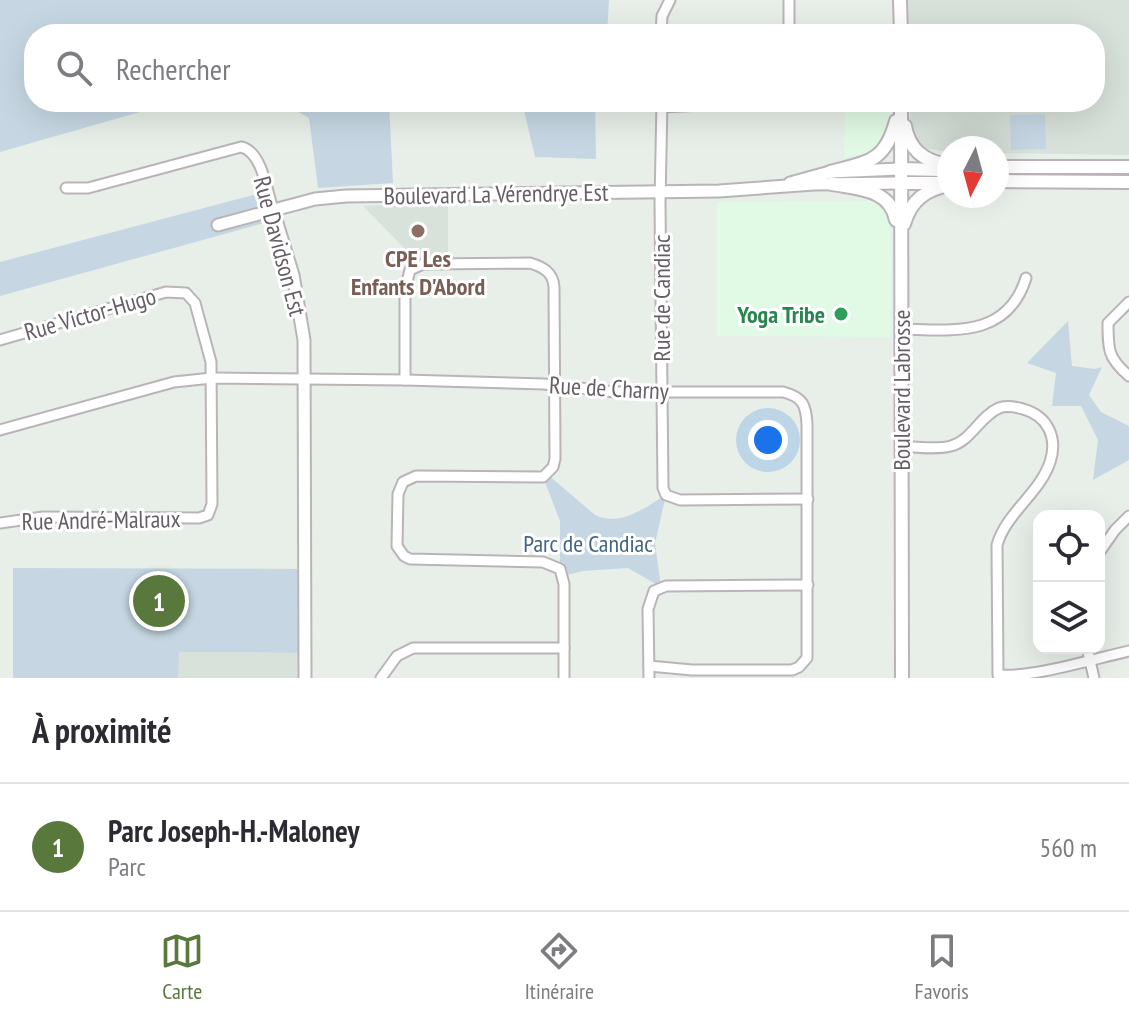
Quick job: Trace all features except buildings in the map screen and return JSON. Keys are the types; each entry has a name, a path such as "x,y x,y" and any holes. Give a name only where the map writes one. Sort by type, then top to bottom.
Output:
{"main road":[{"path":"900,0 901,24"},
{"path":"831,178 883,152 891,138 898,112"},
{"name":"Boulevard Labrosse","path":"901,112 902,678"},
{"path":"903,112 912,146 924,157 937,162"},
{"path":"1009,167 1129,167"},
{"name":"Boulevard La Vérendrye Est","path":"900,176 937,169"},
{"name":"Boulevard La Vérendrye Est","path":"900,176 937,182"},
{"path":"831,178 878,194 889,201 896,215 901,251"},
{"path":"1009,181 1129,182"},
{"path":"901,251 905,221 913,205 924,192 937,188"}],"street":[{"path":"662,24 670,0"},
{"path":"789,0 789,24"},
{"name":"Rue de Candiac","path":"662,112 661,475 666,495 680,500 808,499"},
{"name":"Rue Davidson Est","path":"66,188 88,188 241,147 255,155 300,305 305,377 305,678"},
{"name":"Boulevard La Vérendrye Est","path":"218,225 315,199 346,196 660,192 778,187 831,178 900,176"},
{"path":"405,380 405,290 410,270 423,264 520,262 541,266 554,280 555,459 547,474 543,477 408,478 399,488 397,540 404,556 417,560 543,562 556,565 563,576 564,678"},
{"path":"901,329 961,330 990,323 1019,299 1026,278"},
{"name":"Rue Victor-Hugo","path":"0,340 166,292 181,291 195,303 211,362 212,378"},
{"path":"1129,302 1108,323 1108,350 1111,358 1129,376"},
{"name":"Rue de Charny","path":"0,430 174,382 212,378 405,380 556,386 615,392 783,392 799,397 806,411 808,499 809,650 805,663 792,670 692,670 649,666"},
{"name":"Rue André-Malraux","path":"0,523 43,517 199,518 208,515 212,504 212,378"},
{"path":"901,446 950,447 1002,406 1016,407 1042,418 1051,435 1052,458 1047,471 1004,529 997,545 998,675 1019,677 1129,651"},
{"path":"1105,544 1129,516"},
{"path":"649,678 649,602 654,591 661,587 808,585"},
{"path":"381,678 397,656 413,648 564,648"},
{"path":"1088,654 1094,678"}],"shaded area":[{"path":"908,0 1129,0 1129,155 1009,153 1009,136 937,136 937,150 925,148 910,133 910,112 1105,112 1105,24 909,24"},
{"path":"845,112 892,112 891,135 874,152 844,158"},
{"path":"877,201 888,214 891,241 891,337 717,336 717,202"},
{"name":"CPE Les Enfants D'Abord","path":"448,202 448,256 414,258 363,206"},
{"path":"178,652 306,653 305,678 178,678"}],"green space":[{"path":"0,0 609,0 608,24 24,24 24,112 140,112 0,152"},
{"path":"298,112 389,112 393,183 318,188 309,118"},
{"path":"524,112 595,112 596,159 535,157"},
{"path":"1045,114 1046,149 1011,150 1010,115"},
{"path":"261,193 268,222 0,296 0,262"},
{"path":"1068,321 1072,366 1102,367 1089,395 1101,412 1129,426 1129,460 1093,480 1098,440 1081,406 1052,406 1056,373 1027,363"},
{"name":"Parc de Candiac","path":"547,474 595,515 605,518 632,514 666,495 655,543 661,587 628,568 583,571 563,576 560,569 560,521 543,477"},
{"path":"13,568 305,569 306,653 179,652 178,678 13,678"}],"place":[{"name":"CPE Les Enfants D'Abord","path":"418,231"},
{"name":"Yoga Tribe","path":"841,314"},
{"name":"Parc Joseph-H.-Maloney","path":"159,601"}]}
